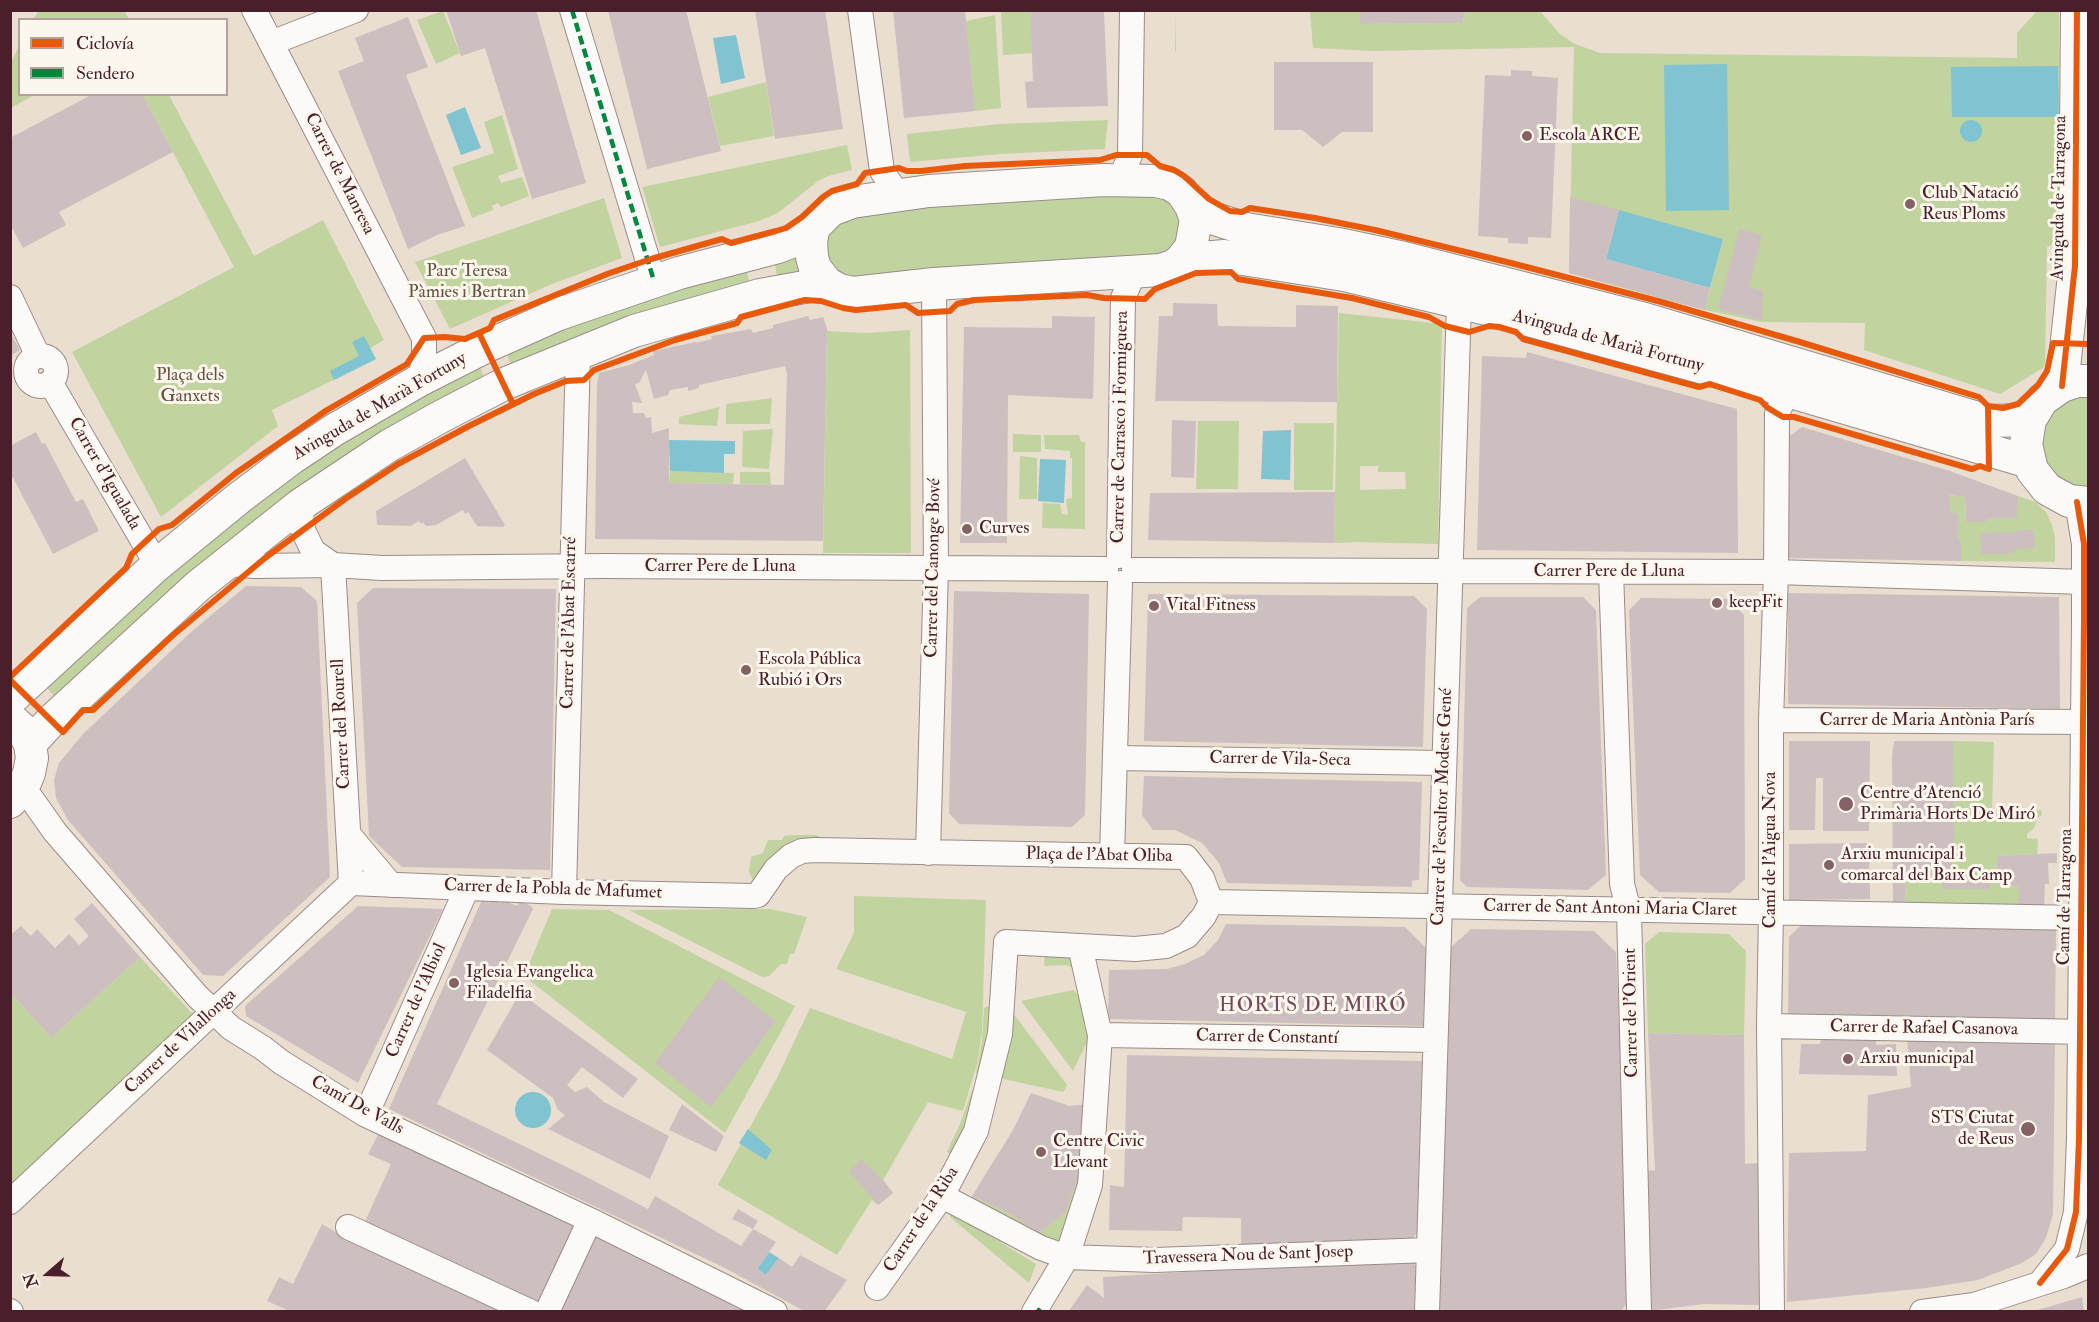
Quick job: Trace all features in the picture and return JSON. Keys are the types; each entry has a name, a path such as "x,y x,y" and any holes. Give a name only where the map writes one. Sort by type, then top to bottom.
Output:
{"main road":[{"name":"Avinguda de Tarragona","path":"2075,383 2077,10"},
{"name":"Avinguda de Marià Fortuny","path":"10,699 157,565 238,498 292,458 334,430 420,380 472,353 559,314 654,281 796,240 814,227 831,210 840,205 866,199 890,183 941,190 1132,172 1170,184 1182,192 1191,206"},
{"path":"1191,206 1209,217 1246,229 1338,244 1404,258 1634,316 1988,421 2030,420"},
{"path":"1181,260 1191,247 1195,232 1196,220 1191,206"},
{"path":"30,744 51,721 150,628 300,505 361,463 442,416 504,384 634,331 760,295 827,283 815,268 812,257 814,227"},
{"name":"Avinguda de Marià Fortuny","path":"827,283 839,290 853,293 934,284 1122,282 1173,266 1181,260 1224,256 1344,275 1459,303 1788,391 2029,462"},
{"path":"2075,383 2042,400 2030,420 2026,444 2029,462 2048,489 2061,498 2083,503"},
{"path":"10,718 21,728 30,744 32,758 29,773 16,796"}],"street":[{"name":"Carrer de Manresa","path":"254,10 424,338"},
{"path":"271,43 356,10"},
{"path":"572,10 654,281"},
{"path":"860,10 890,183"},
{"path":"1132,10 1132,172"},
{"name":"Carrer de Carrasco i Formiguera","path":"1112,856 1120,570 1122,282"},
{"name":"Carrer del Canonge Bové","path":"928,853 936,568 934,284"},
{"path":"10,297 38,356 27,365 30,384"},
{"name":"Carrer de l'escultor Modest Gené","path":"1427,1311 1459,303"},
{"path":"420,380 424,359 424,338 446,349 472,353"},
{"name":"Carrer de l'Abat Escarré","path":"564,892 578,353"},
{"name":"Carrer d'Igualada","path":"30,384 157,565"},
{"name":"Camí de l'Aigua Nova","path":"1772,1311 1769,1026 1771,720 1776,573 1776,413 1788,391"},
{"name":"Camí de Tarragona","path":"2040,1283 2067,1250 2076,1212 2084,1032 2081,918 2086,721 2083,503"},
{"path":"300,505 303,530 313,551 333,565"},
{"name":"Carrer Pere de Lluna","path":"227,564 382,568 571,566 1776,573 2084,582"},
{"name":"Carrer del Rourell","path":"333,565 351,883"},
{"name":"Carrer de l'Orient","path":"1611,572 1622,884 1629,910 1639,1311"},
{"name":"Carrer de Maria Antònia París","path":"1771,720 2086,721"},
{"name":"Carrer de Vila-Seca","path":"1115,758 1444,763"},
{"name":"Camí De Valls","path":"16,796 30,798 55,832 198,997 231,1028 281,1062 366,1114 775,1311"},
{"path":"349,835 391,885"},
{"name":"Plaça de l'Abat Oliba","path":"754,896 758,895 776,869 802,851 1186,857 1202,878 1211,902"},
{"name":"Carrer de la Pobla de Mafumet","path":"351,883 564,892 754,896"},
{"name":"Carrer de Vilallonga","path":"10,1202 351,883"},
{"name":"Carrer de l'Albiol","path":"366,1114 467,888"},
{"path":"1037,1311 1067,1257 1090,1185 1100,1035 1080,946 1135,949 1166,946 1187,936 1204,916 1211,902"},
{"name":"Carrer de Sant Antoni Maria Claret","path":"1211,902 2081,918"},
{"name":"Carrer de la Riba","path":"877,1288 942,1196 976,1131 1000,1034 1006,942 1080,946"},
{"name":"Carrer de Rafael Casanova","path":"1769,1026 2084,1032"},
{"name":"Carrer de Constantí","path":"1100,1035 1435,1040"},
{"name":"Travessera Nou de Sant Josep","path":"942,1196 1041,1248 1067,1257 1155,1260 1429,1250"},
{"path":"547,1311 590,1220"},
{"path":"348,1227 531,1311"},
{"path":"1922,1311 1974,1308 2088,1266"},
{"path":"2064,1276 2088,1279"}],"green space":[{"path":"39,10 124,11 128,18 35,18"},
{"name":"Club Natació Reus Ploms","path":"1539,10 1560,34 1575,44 1600,53 2017,58 2017,33 2037,11 2059,11 2059,235 2056,243 2047,247 2045,362 2043,368 2000,394 1864,350 1865,323 1762,322 1705,310 1569,273 1570,228 1570,273 1705,309 1723,239 1571,198 1574,47 1373,51 1314,48 1244,50 1313,48 1310,11 1361,11 1361,24 1463,23 1465,11"},
{"path":"443,11 460,53 436,64 417,20"},
{"path":"1001,11 1030,11 1032,53 1003,55"},
{"path":"995,15 1001,108 975,111 966,21"},
{"path":"18,48 18,96 32,96 11,108 11,63"},
{"path":"766,82 774,136 720,146 708,97"},
{"name":"Plaça dels Ganxets","path":"143,96 170,96 254,256 323,220 384,340 370,348 376,359 272,410 278,426 161,517 72,352 234,267"},
{"path":"502,115 518,169 498,176 501,183 522,177 529,196 501,207 498,203 492,206 493,210 472,218 452,167 494,153 484,122"},
{"path":"1108,120 1105,149 1000,154 910,162 907,134 999,124"},
{"path":"847,145 852,170 818,181 778,213 759,221 660,247 642,187"},
{"path":"1153,194 1166,198 1174,204 1180,215 1181,239 1164,257 859,281 837,274 825,255 827,232 834,224 853,215 1031,196"},
{"name":"Parc Teresa Pàmies i Bertran","path":"604,198 622,258 552,284 450,329 415,262"},
{"path":"799,254 805,273 777,278 775,262"},
{"path":"746,268 750,285 512,367 506,352 613,308"},
{"path":"1339,313 1442,324 1438,544 1334,543","holes":["1360,466 1378,466 1378,472 1405,472 1406,489 1360,490"]},
{"path":"910,330 911,553 823,553 827,331 866,333"},
{"path":"479,364 485,380 56,699 45,685 203,542 338,444"},
{"path":"2088,396 2088,488 2059,479 2044,458 2041,445 2044,426 2053,410 2065,401"},
{"path":"772,398 770,424 726,424 726,404"},
{"path":"719,407 717,426 679,424 679,417"},
{"path":"1198,421 1239,421 1238,489 1196,489"},
{"path":"1294,423 1334,423 1333,490 1294,490"},
{"path":"773,429 769,469 742,467 743,431"},
{"path":"1013,434 1041,435 1041,452 1013,452"},
{"path":"1044,435 1079,435 1081,442 1085,442 1085,529 1042,528 1043,503 1060,504 1062,514 1068,515 1066,499 1072,498 1070,451 1045,449"},
{"path":"1020,456 1037,458 1037,499 1019,499"},
{"path":"670,471 734,473 733,484 669,483"},
{"path":"740,472 770,472 771,485 740,484"},
{"path":"1949,495 1965,497 1966,522 2016,518 2018,496 2035,502 2046,512 2052,525 2055,538 2055,562 1961,561 1957,513 1951,513"},
{"path":"1953,741 1994,742 1992,812 2041,810 2042,815 2037,818 2034,828 2027,834 2027,838 2038,839 2037,854 1997,856 1996,884 2019,887 2019,907 1905,904 1906,880 1942,880 1942,888 1989,882 1952,881"},
{"path":"784,836 821,837 820,842 754,882 749,872 751,857 763,853 768,840 782,840"},
{"path":"854,896 986,900 982,1032 977,1064 963,1111 928,1102 883,1180 893,1193 878,1205 872,1200 837,1255 718,1185 777,1078 810,1008 952,1059 966,1012 836,969 854,933"},
{"path":"552,909 609,910 795,1006 725,1133 524,976"},
{"path":"771,909 807,917 794,954 790,954 787,964 781,964 769,976 762,977 629,910"},
{"path":"1659,932 1729,934 1746,951 1744,1035 1648,1033 1645,944"},
{"path":"1045,951 1070,952 1073,968 1067,965 1044,966"},
{"path":"140,957 201,1023 10,1202 10,992 51,1038"},
{"path":"1073,990 1083,999 1089,1038 1073,1071 1021,1001"},
{"path":"993,1004 985,1077 976,1073 982,1041 984,1008"},
{"path":"1007,1005 1067,1085 1063,1092 999,1078"},
{"path":"972,1090 982,1092 956,1157 947,1152"},
{"path":"1088,1149 1063,1240 1054,1245 969,1203 972,1196 1009,1213 1039,1233 1065,1213"},
{"path":"951,1212 1036,1264 1029,1283 950,1217"}],"water":[{"path":"736,35 745,78 721,84 713,38"},
{"path":"1727,64 1729,210 1666,211 1664,65"},
{"path":"2058,66 2059,117 1952,117 1951,67"},
{"path":"465,107 481,148 461,155 446,115"},
{"path":"1971,120 1979,123 1982,131 1979,139 1971,142 1963,139 1960,131 1963,123"},
{"path":"1619,210 1723,239 1710,288 1606,259"},
{"path":"364,336 376,359 334,380 330,371 359,356 352,342"},
{"path":"1291,430 1290,480 1261,479 1263,431"},
{"path":"669,440 735,441 735,454 724,454 724,473 670,471"},
{"path":"1040,459 1066,460 1064,503 1038,501"},
{"path":"533,1092 546,1097 551,1110 546,1123 533,1128 520,1123 515,1110 520,1097"},
{"path":"748,1129 772,1150 766,1160 739,1143"},
{"path":"769,1252 779,1258 766,1275 757,1269"}],"building":[{"path":"446,10 536,10 586,183 532,199 485,48 461,56"},
{"path":"608,10 686,10 721,151 647,169"},
{"path":"755,10 825,10 843,129 775,139"},
{"path":"893,10 965,10 975,111 904,118"},
{"path":"1030,10 1104,10 1108,106 1027,108 1025,82 1033,81"},
{"path":"1361,10 1465,10 1463,23 1360,24"},
{"path":"408,17 428,67 406,75 465,226 437,235 408,249 338,71 364,61 355,38"},
{"path":"1274,62 1373,62 1373,132 1342,132 1323,147 1302,130 1274,130"},
{"name":"Escola ARCE","path":"1511,70 1532,71 1532,76 1558,78 1551,238 1528,237 1528,244 1508,243 1508,238 1478,236 1485,75 1511,76"},
{"path":"89,96 143,96 173,152 59,212 66,225 23,248 10,224 10,138"},
{"path":"1570,197 1619,210 1606,259 1710,288 1705,310 1569,273"},
{"path":"1739,229 1762,235 1749,287 1763,291 1762,320 1718,309"},
{"path":"1173,303 1217,304 1218,326 1296,327 1296,305 1338,306 1337,402 1155,401 1159,316 1173,316"},
{"path":"808,316 810,320 823,317 827,328 823,541 595,539 599,373 654,355 653,351 712,339 711,336 751,329 753,333 773,328 773,325","holes":["785,366 787,373 784,485 669,483 669,428 652,433 651,417 646,418 644,413 633,413 632,402 642,403 635,384 639,383 646,370 654,399 668,395 670,390 688,387 688,391 699,388 699,385"]},
{"path":"1052,316 1095,317 1093,399 1008,395 1007,543 960,543 964,327 1052,328"},
{"path":"10,332 20,350 10,356"},
{"path":"1527,352 1737,409 1738,553 1477,550 1482,356 1526,358"},
{"path":"1172,420 1196,421 1194,478 1171,477"},
{"path":"1802,427 1950,471 2018,496 2017,518 1966,522 1965,497 1949,495 1951,513 1958,513 1961,561 1788,558 1787,438"},
{"path":"36,432 42,444 45,443 76,502 83,499 99,531 53,554 10,472 10,446"},
{"path":"465,458 505,525 503,527 477,526 468,512 465,514 463,510 436,525 426,526 419,521 411,526 377,525 376,511"},
{"path":"1335,492 1334,543 1148,540 1150,493"},
{"path":"2018,530 2034,530 2035,548 2015,549 2014,554 1981,554 1980,533 2018,532"},
{"path":"246,586 301,587 317,601 330,877 223,976 203,975 68,820 56,798 54,780 59,763 83,734 190,633"},
{"path":"373,588 556,589 550,870 402,867 369,836 357,603"},
{"path":"954,591 1089,594 1085,815 1072,827 959,824 949,813"},
{"path":"1788,593 2059,597 2060,709 1788,704"},
{"path":"1148,594 1414,596 1427,609 1423,747 1144,741"},
{"path":"1480,597 1583,597 1596,610 1606,875 1588,890 1467,887 1460,880 1467,608"},
{"path":"1641,598 1728,599 1744,615 1745,879 1730,893 1659,892 1640,875 1629,610"},
{"name":"Centre d'Atenció Primària Horts De Miró","path":"1789,741 1870,741 1869,831 1823,831 1823,778 1816,778 1815,830 1789,830"},
{"path":"1894,741 1953,741 1952,881 1990,882 1990,889 1942,889 1942,880 1906,880 1905,904 1893,904 1892,756"},
{"path":"1144,776 1422,782 1419,880 1412,881 1412,887 1227,883 1219,863 1202,843 1175,830 1153,830 1142,815"},
{"name":"Arxiu municipal i comarcal del Baix Camp","path":"1869,843 1870,899 1789,900 1789,844"},
{"path":"2057,853 2057,863 2048,863 2049,884 2045,884 2044,908 2019,907 2019,887 1996,884 1997,856"},
{"path":"491,899 501,903 502,900 517,906 520,901 533,909 437,1104 648,1209 655,1196 741,1246 753,1229 776,1242 757,1269 766,1275 779,1258 792,1267 800,1255 847,1280 824,1312 806,1312 725,1268 389,1109 482,900 490,903"},
{"path":"92,903 140,957 51,1038 10,992 10,935 21,926 31,936 37,929 55,948 69,934 79,945 89,936 74,919"},
{"path":"358,906 443,909 358,1083 246,1016 245,1006"},
{"path":"1226,924 1405,927 1426,948 1423,1026 1108,1019 1109,970 1167,969 1185,964 1204,955 1218,940"},
{"path":"1801,925 2056,930 2055,1023 1788,1018 1789,937"},
{"path":"1471,929 1594,931 1616,952 1631,1298 1620,1312 1437,1312 1449,949"},
{"path":"719,977 776,1021 711,1107 655,1063"},
{"path":"520,993 638,1079 623,1098 582,1067 567,1085 575,1092 587,1087 604,1102 669,1136 650,1179 548,1129 565,1115 558,1110 553,1098 487,1050"},
{"path":"1648,1033 1744,1035 1745,1164 1760,1163 1759,1305 1705,1304 1648,1311 1642,1171 1655,1170"},
{"name":"Arxiu municipal","path":"1822,1036 1876,1036 1876,1045 1896,1044 1897,1076 1799,1074 1801,1044 1820,1044"},
{"path":"1907,1037 2055,1039 2053,1214 2046,1238 2036,1254 2022,1263 1978,1280 1926,1288 1787,1302 1789,1153 1866,1151 1868,1095 1911,1087"},
{"path":"1127,1055 1422,1061 1417,1233 1409,1242 1241,1248 1241,1218 1183,1217 1182,1231 1109,1230 1110,1185 1124,1187"},
{"name":"Centre Civic Llevant","path":"1031,1093 1070,1106 1088,1104 1080,1174 1065,1213 1039,1233 1009,1213 972,1196 1013,1130"},
{"path":"682,1104 724,1136 716,1152 669,1130"},
{"path":"380,1131 578,1225 539,1307 363,1226 391,1164 368,1154"},
{"path":"861,1159 893,1193 878,1205 849,1171"},
{"path":"738,1209 758,1221 753,1229 732,1219"},
{"path":"322,1224 512,1312 292,1312 267,1301 279,1277 293,1284"},
{"path":"592,1233 752,1312 556,1312"},
{"path":"1409,1259 1416,1266 1414,1312 1068,1312 1087,1285 1104,1298 1103,1277"},
{"path":"2082,1297 2084,1312 2034,1312 2034,1311"}],"marked path":[{"path":"572,10 654,281"},
{"path":"1037,1309 1041,1312"}],"cycle path":[{"path":"2062,386 2075,266 2077,10"},
{"path":"10,677 126,568 132,554 159,529 172,525 236,473 327,410 407,364 424,338 465,339 490,328 494,320 607,274 722,239 731,243 786,228 832,191 857,184 865,173 899,168 907,171 921,171 965,166 1100,160 1116,155 1147,155 1160,166 1184,176 1209,199 1230,211 1242,212 1250,208 1315,218 1511,263 1658,301 1800,342 1979,397 1988,406 2003,408 2018,404 2038,385 2047,371 2053,343 2088,344"},
{"path":"10,680 63,732 83,710 93,710 172,636 265,558 345,499 398,464 469,426 566,381 584,380 594,370 675,340 737,323 741,317 805,300 821,301 856,310 906,305 918,313 950,311 957,304 974,300 1087,295 1104,298 1145,299 1155,289 1196,273 1231,272 1238,279 1352,298 1429,317 1445,326 1469,332 1489,326 1499,327 1516,332 1523,339 1699,387 1710,384 1760,400 1783,417 1794,417 1972,469 1980,466 1989,469 1988,406"},
{"path":"479,333 513,404"},
{"path":"2040,1283 2067,1249 2076,1212 2079,1139 2084,620 2084,544 2077,502"}],"place":[{"name":"Escola ARCE","path":"1527,136"},
{"name":"Club Natació Reus Ploms","path":"1910,204"},
{"name":"Curves","path":"967,529"},
{"name":"keepFit","path":"1717,603"},
{"name":"Vital Fitness","path":"1154,606"},
{"name":"Escola Pública Rubió i Ors","path":"746,670"},
{"name":"Centre d'Atenció Primària Horts De Miró","path":"1846,804"},
{"name":"Arxiu municipal i comarcal del Baix Camp","path":"1829,865"},
{"name":"Iglesia Evangelica Filadelfia","path":"454,983"},
{"name":"Arxiu municipal","path":"1848,1059"},
{"name":"STS Ciutat de Reus","path":"2028,1129"},
{"name":"Centre Civic Llevant","path":"1041,1152"}],"district":[{"name":"HORTS DE MIRÓ","path":"1313,1007"}]}
